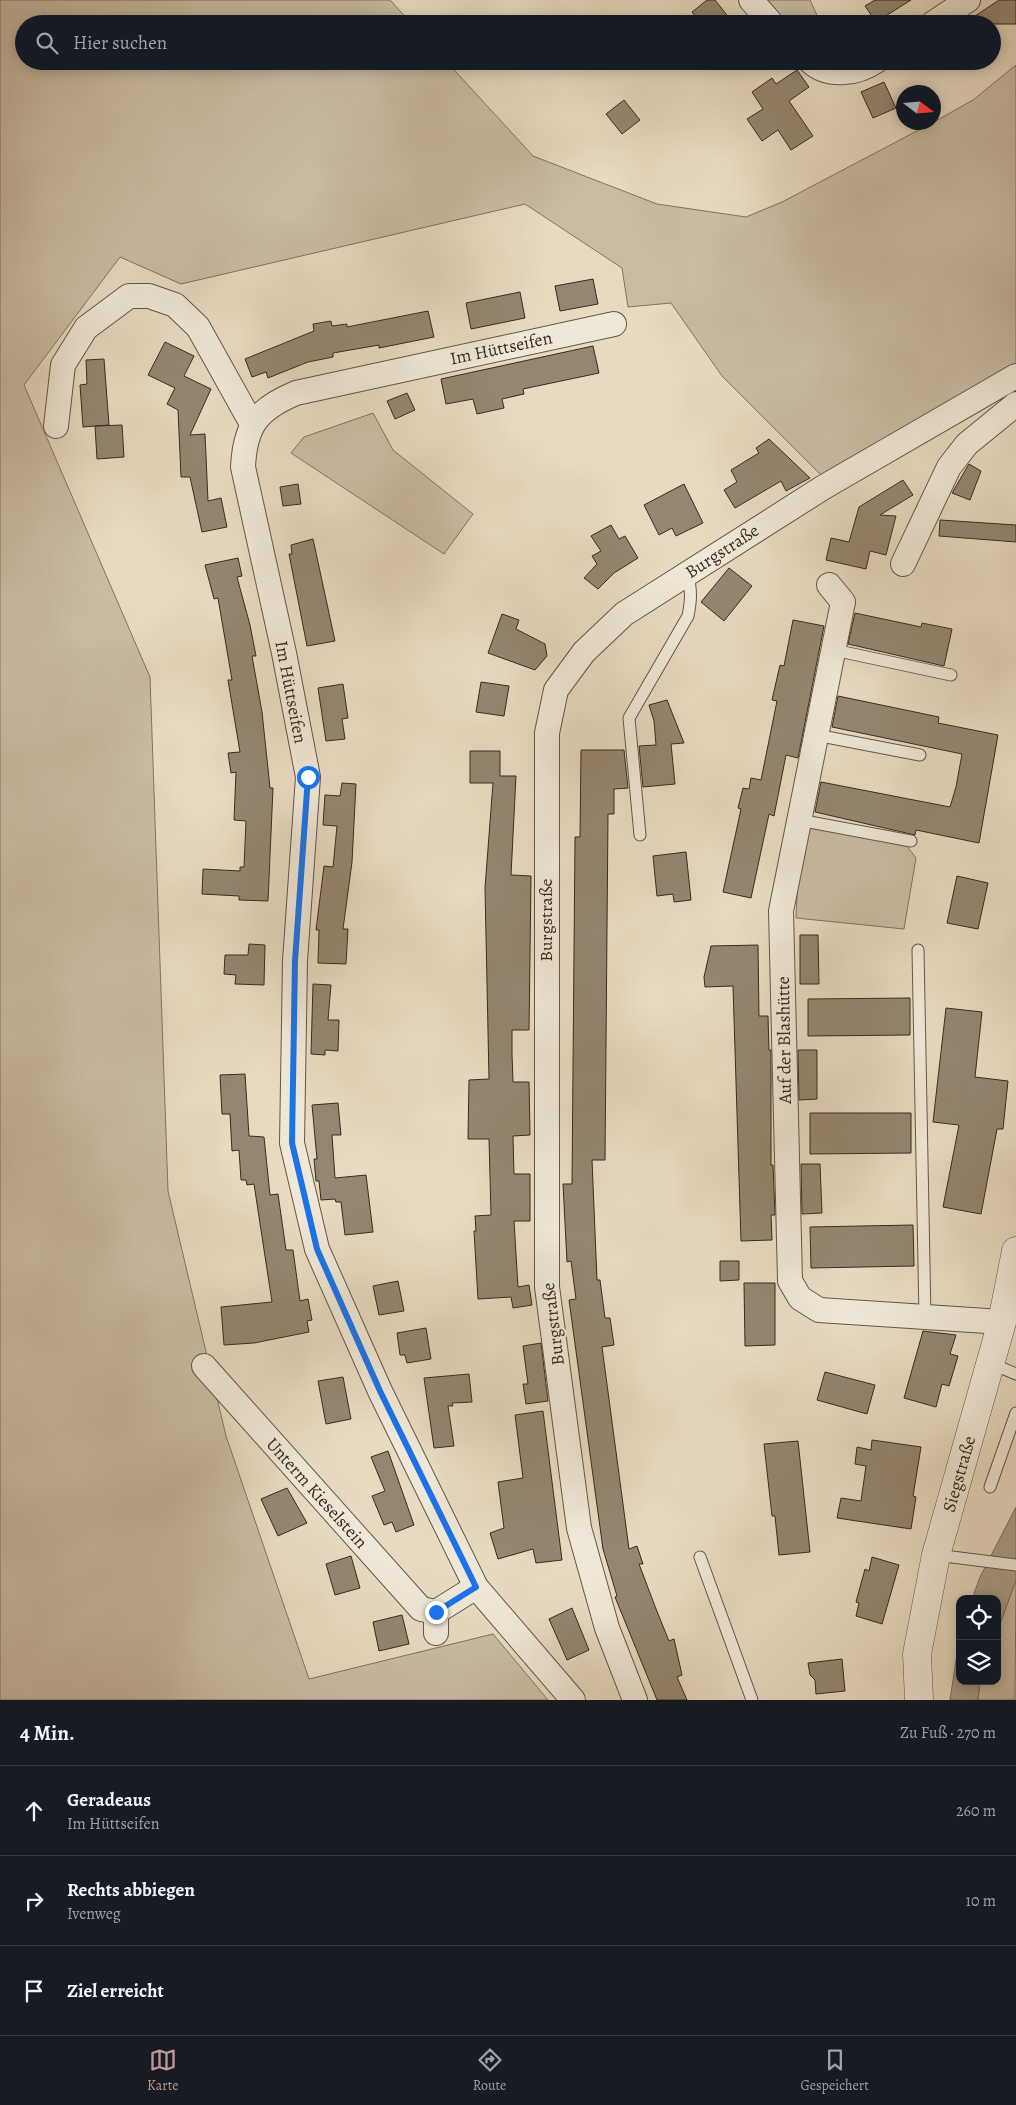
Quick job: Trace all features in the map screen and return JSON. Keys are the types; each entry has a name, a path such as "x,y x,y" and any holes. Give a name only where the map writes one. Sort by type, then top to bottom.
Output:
{"street":[{"path":"751,0 764,15"},
{"path":"946,15 968,0"},
{"path":"828,70 841,74 852,70"},
{"path":"56,426 63,364 86,328 129,296 149,296 175,304 198,327 252,424"},
{"name":"Im Hüttseifen","path":"573,1700 562,1690 476,1587 380,1391 317,1249 292,1143 295,961 308,777 282,643 243,467 244,445 252,424 273,402 296,393 614,324"},
{"name":"Burgstraße","path":"636,1700 607,1628 579,1528 547,1287 547,733 556,690 584,652 624,614 824,486 1016,376"},
{"path":"903,564 949,467 967,444 1016,404"},
{"name":"Auf der Blashütte","path":"829,585 843,602 781,910 790,1281 800,1298 819,1310 1002,1322"},
{"name":"Siegstraße","path":"919,1700 917,1654 936,1555 1002,1322 1016,1251"},
{"name":"Unterm Kieselstein","path":"204,1366 421,1608 436,1622 476,1587"}],"lane":[{"path":"640,835 629,718 688,616 691,584 687,574"},
{"path":"834,650 951,675"},
{"path":"816,735 920,755"},
{"path":"799,820 911,841"},
{"path":"918,950 925,1317"},
{"path":"990,1363 1016,1374"},
{"path":"990,1487 1016,1413"},
{"path":"936,1555 1016,1565"},
{"path":"700,1557 752,1700"}],"shaded area":[{"path":"0,0 390,0 404,15 15,15 15,70 454,70 533,156 657,204 746,217 782,202 919,130 941,130 941,118 973,100 1016,65 1016,364 821,475 722,376 671,303 628,307 622,268 525,204 181,284 120,257 24,385 150,677 168,1191 226,1436 309,1679 493,1634 548,1700 0,1700"},
{"path":"767,0 810,0 817,15 780,15"},
{"path":"373,413 393,450 473,514 444,554 291,453 304,437"},
{"path":"808,826 906,845 916,858 904,929 796,918 798,877"},
{"path":"1016,1507 1016,1580 1001,1621 1001,1595 973,1595 980,1577"},
{"path":"1016,1580 1015,1700 978,1700 980,1685 1001,1685 1001,1621"},
{"path":"956,1660 956,1685 980,1685 978,1700 950,1700"}],"building":[{"path":"707,0 715,0 727,15 694,15 692,12"},
{"path":"875,0 911,0 887,15 871,15 865,6"},
{"path":"999,0 1016,0 1016,24 1001,24 1001,15 976,15"},
{"path":"797,70 809,87 789,101 813,136 791,150 778,130 762,141 747,119 763,109 752,92 772,78 776,84"},
{"path":"884,82 896,108 873,118 861,92"},
{"path":"624,100 640,120 622,134 606,114"},
{"path":"593,279 598,304 560,311 555,286"},
{"path":"520,292 525,318 471,329 466,303"},
{"path":"428,311 434,337 379,348 379,345 333,353 333,357 308,362 268,378 266,372 252,377 245,359 314,331 313,324 331,321 332,326 347,324 347,327"},
{"path":"165,342 194,356 184,376 211,389 190,435 205,434 208,501 221,498 227,527 202,532 190,477 181,477 178,410 167,404 175,388 148,375"},
{"path":"593,346 599,373 523,389 524,394 502,399 504,408 477,414 473,399 446,404 441,379"},
{"path":"104,359 109,425 83,427 80,385 87,384 86,360"},
{"path":"407,393 415,410 395,419 387,401"},
{"path":"122,425 124,457 97,459 95,426"},
{"path":"769,439 810,478 786,491 781,481 735,508 724,490 737,482 731,470 759,453 756,448"},
{"path":"969,464 981,471 970,500 952,493"},
{"path":"903,480 913,495 880,515 896,516 886,555 870,551 866,569 826,560 831,538 849,542 859,507"},
{"path":"298,484 301,504 283,506 280,487"},
{"path":"684,484 703,523 676,536 672,528 659,535 644,505"},
{"path":"940,520 1016,525 1016,542 939,536"},
{"path":"611,525 619,539 625,536 638,558 614,573 598,589 584,578 597,564 592,556 601,551 591,536"},
{"path":"313,539 335,641 307,646 289,554 292,554 291,545"},
{"path":"238,558 242,576 237,577 256,656 252,656 262,712 270,788 273,788 268,901 239,900 239,896 202,894 203,869 240,871 240,867 244,867 246,821 234,820 236,772 231,773 228,753 240,752 228,680 232,680 218,598 214,599 205,565"},
{"path":"729,568 752,586 724,621 701,602"},
{"path":"855,613 921,627 922,623 952,629 944,666 848,644"},
{"path":"502,614 519,620 516,629 545,644 547,656 535,670 488,653"},
{"path":"793,620 824,626 798,758 786,755 774,816 769,814 751,898 723,892 741,809 738,808 743,788 749,789 751,778 761,780 777,701 772,700 780,665 784,666"},
{"path":"481,682 509,686 504,716 476,712"},
{"path":"343,684 348,718 342,719 345,739 326,741 318,688"},
{"path":"838,696 939,717 938,723 998,735 979,843 916,830 915,835 815,812 821,782 950,807 956,787 962,754 832,727"},
{"path":"667,700 684,743 671,744 675,784 643,787 639,746 656,745 654,721 649,705"},
{"path":"581,750 624,750 628,788 614,789 614,814 608,814 605,1160 592,1160 597,1280 600,1280 605,1318 610,1318 614,1345 602,1347 629,1549 637,1546 643,1564 639,1564 656,1609 669,1641 674,1639 682,1675 677,1677 687,1700 657,1700 615,1597 617,1596 603,1549 569,1300 576,1299 571,1261 567,1262 563,1184 572,1184 575,837 580,837"},
{"path":"470,751 500,751 500,776 516,776 511,875 531,876 529,1030 512,1030 512,1054 513,1082 529,1082 530,1135 513,1136 514,1174 530,1174 530,1221 514,1221 518,1287 529,1285 532,1305 513,1308 511,1297 478,1299 474,1231 476,1231 475,1216 491,1215 489,1139 468,1139 469,1080 489,1079 485,888 493,783 470,783"},
{"path":"342,783 356,784 352,862 343,929 348,929 346,964 318,963 319,930 316,930 324,866 333,867 337,826 323,825 325,795 340,796"},
{"path":"686,852 691,900 674,902 673,894 657,896 653,856"},
{"path":"957,876 988,883 978,929 947,923"},
{"path":"800,935 818,935 819,984 800,984"},
{"path":"249,944 265,945 264,985 235,984 236,975 224,974 225,955 248,955"},
{"path":"758,945 759,1016 768,1016 769,1050 771,1050 771,1165 773,1165 775,1215 771,1215 772,1240 741,1241 733,986 705,987 704,977 711,946"},
{"path":"313,984 331,985 328,1020 339,1020 338,1051 325,1050 325,1055 311,1054"},
{"path":"910,998 910,1035 808,1036 808,999"},
{"path":"946,1008 982,1012 975,1077 1008,1081 1003,1129 997,1129 981,1214 943,1207 959,1125 933,1122"},
{"path":"798,1050 817,1050 817,1099 799,1100"},
{"path":"245,1074 249,1136 264,1137 270,1195 278,1194 286,1250 293,1250 300,1301 308,1299 312,1320 307,1321 309,1332 254,1343 224,1345 221,1307 272,1302 254,1184 247,1185 246,1180 241,1180 239,1150 232,1151 230,1114 222,1114 220,1075"},
{"path":"338,1103 341,1135 332,1135 335,1178 366,1175 373,1232 345,1235 341,1202 336,1202 335,1199 321,1200 319,1181 316,1181 314,1159 317,1159 312,1105"},
{"path":"810,1113 911,1113 911,1153 810,1154"},
{"path":"801,1164 820,1164 822,1213 802,1214"},
{"path":"913,1225 914,1266 811,1268 810,1227"},
{"path":"720,1261 739,1261 739,1280 720,1281"},
{"path":"398,1281 404,1311 379,1315 373,1286"},
{"path":"744,1283 775,1283 775,1345 745,1346"},
{"path":"426,1328 431,1359 407,1363 405,1355 400,1355 397,1333"},
{"path":"923,1331 956,1335 950,1354 958,1356 949,1386 942,1384 936,1407 904,1398"},
{"path":"541,1343 548,1401 526,1404 523,1384 528,1384 523,1346"},
{"path":"825,1372 875,1385 867,1414 817,1400"},
{"path":"469,1374 472,1402 452,1403 453,1406 448,1406 454,1446 434,1448 424,1378"},
{"path":"343,1377 351,1419 326,1424 318,1381"},
{"path":"543,1411 562,1560 536,1563 533,1549 498,1559 490,1533 504,1528 498,1482 523,1478 515,1415"},
{"path":"872,1440 921,1447 913,1496 916,1497 911,1529 837,1518 841,1498 861,1501 866,1466 855,1464 857,1447 871,1450"},
{"path":"798,1441 810,1552 779,1555 775,1516 772,1516 764,1444"},
{"path":"388,1451 414,1525 396,1532 392,1522 384,1525 372,1496 385,1491 371,1457"},
{"path":"287,1488 307,1523 278,1536 261,1499"},
{"path":"351,1556 360,1588 335,1595 326,1564"},
{"path":"872,1557 899,1565 882,1624 856,1616 859,1603 856,1602 865,1569 869,1571"},
{"path":"572,1608 589,1650 567,1660 549,1619"},
{"path":"402,1615 409,1644 379,1651 373,1622"},
{"path":"842,1659 845,1691 816,1694 815,1680 810,1675 808,1663"}],"route":[{"path":"308,777 295,961 292,1143 317,1249 380,1391 476,1587 436,1612"}]}
